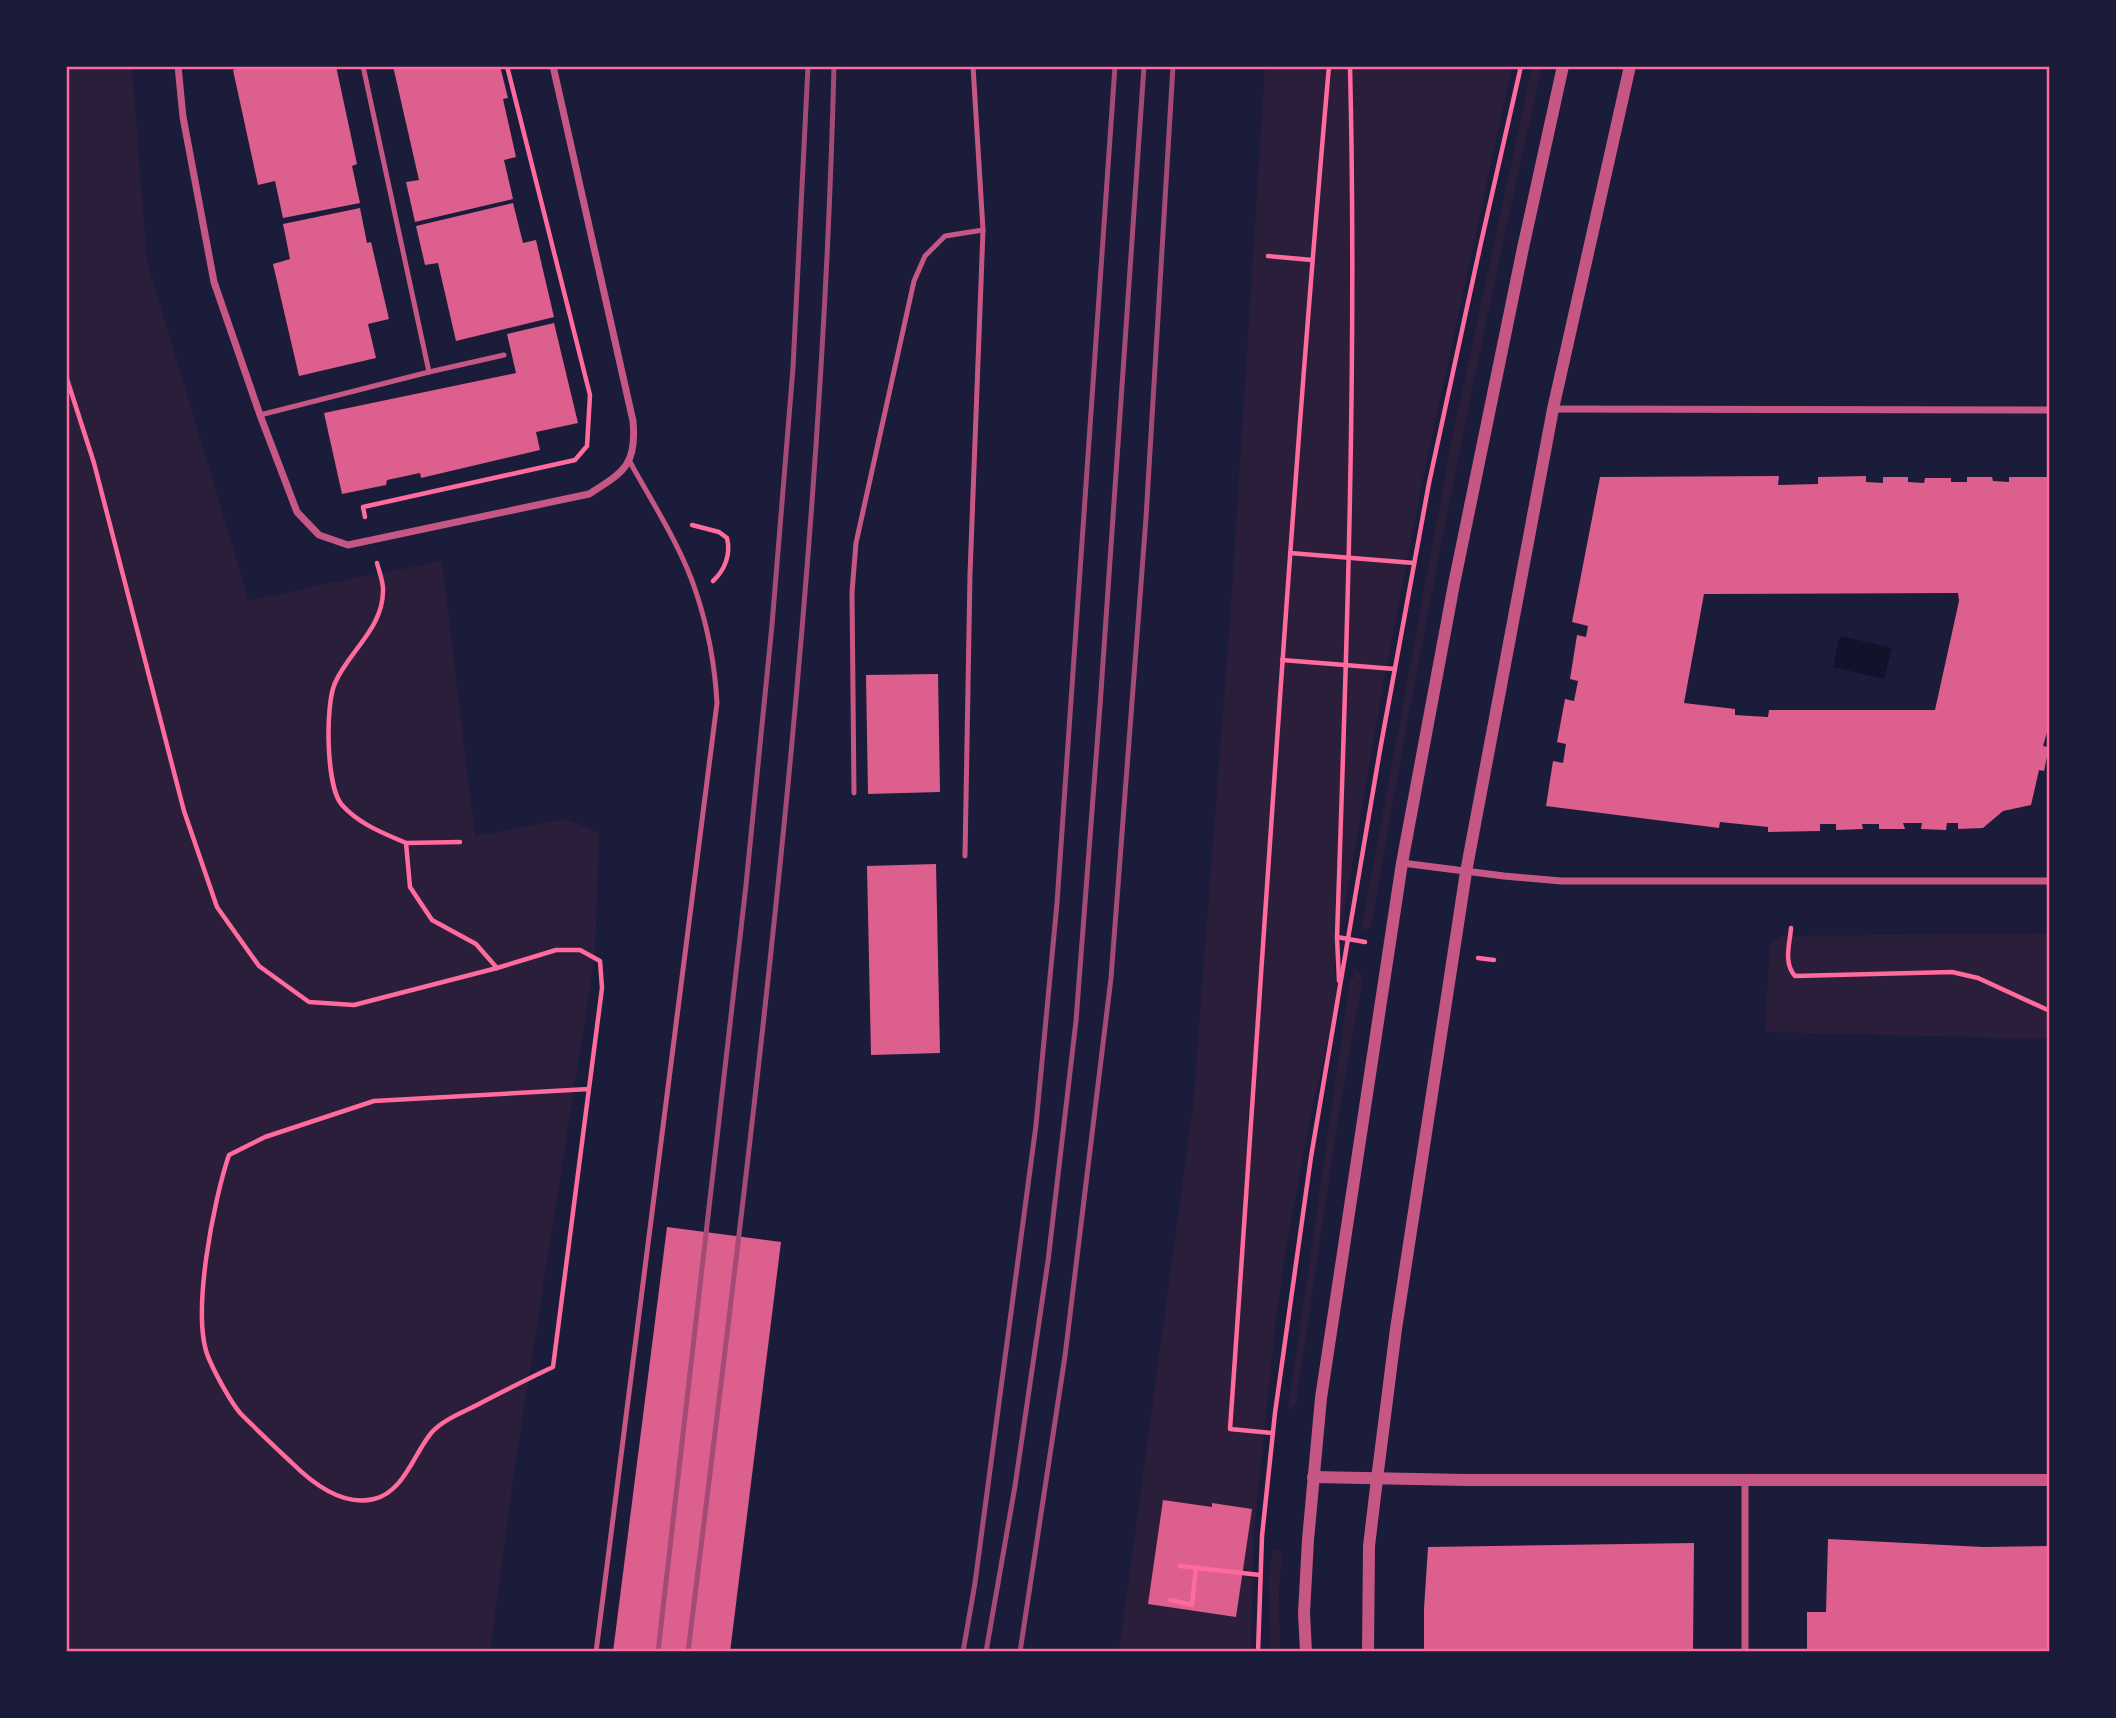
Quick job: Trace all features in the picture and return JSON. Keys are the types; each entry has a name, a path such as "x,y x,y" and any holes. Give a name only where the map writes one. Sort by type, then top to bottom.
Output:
{"street":[{"path":"178,66 183,117 214,282 260,415 297,512 319,536 348,545 589,494 612,479 630,461 635,439 633,421 553,66"},
{"path":"1306,1651 1305,1601 1313,1477 1328,1343 1402,863 1454,584 1563,66"},
{"path":"1368,1651 1369,1546 1377,1479 1398,1315 1466,872 1553,409 1630,66"},
{"path":"1553,409 2049,410"},
{"path":"1402,863 1561,881 2049,881"},
{"path":"1313,1477 2049,1480"},
{"path":"1745,1479 1745,1651"}],"lane":[{"path":"363,66 429,372"},
{"path":"965,856 970,574 983,230 973,66"},
{"path":"854,793 852,592 856,543 914,281 925,256 946,236 983,230"},
{"path":"260,415 504,355"},
{"path":"596,1651 718,703 715,672 696,590 667,528 630,461"}],"path":[{"path":"460,842 406,843 361,822 340,803 332,782 328,712 334,684 376,624 380,607 383,589 363,507 575,460 587,446 590,395 507,66"},
{"path":"1273,1433 1230,1429 1282,660 1329,66"},
{"path":"1339,992 1337,937 1349,558 1354,211 1350,66"},
{"path":"1258,1651 1262,1536 1273,1433 1311,1157 1414,563 1521,66"},
{"path":"1268,256 1312,260"},
{"path":"66,376 94,463 184,811 217,907 259,966 309,1002 354,1005 556,950 579,950 600,961 602,988 553,1367 458,1415 433,1431 405,1475 376,1499 354,1501 331,1494 295,1466 239,1412 208,1357 201,1316 206,1260 221,1179 229,1155 265,1137 374,1101 589,1088"},
{"path":"667,528 702,526 727,538 729,554 722,570 717,578 696,590"},
{"path":"1290,553 1414,563"},
{"path":"1282,660 1395,669"},
{"path":"406,843 410,887 432,920 476,944 497,968"},
{"path":"1791,928 1788,964 1795,976 1952,972 1978,978 2049,1011"},
{"path":"1180,1566 1260,1575"},
{"path":"1170,1600 1192,1605 1196,1568"}],"shaded area":[{"path":"66,67 132,67 147,261 249,601 442,561 475,836 566,819 599,833 595,956 516,1459 490,1651 67,1651"},
{"path":"1265,67 1512,67 1422,483 1384,681 1334,969 1339,992 1311,1114 1286,1248 1254,1530 1251,1651 1119,1652 1193,1106 1231,606"},
{"path":"1532,67 1542,67 1451,496 1371,927 1361,931 1452,439"},
{"path":"1840,636 1892,648 1884,679 1833,667"},
{"path":"2049,933 2049,1039 1765,1032 1770,942 1782,936"},
{"path":"1354,969 1363,977 1338,1119 1296,1404 1288,1410 1350,980 1354,978"},
{"path":"1273,1550 1282,1554 1279,1594 1280,1651 1270,1651 1269,1580"}],"building":[{"path":"245,66 336,66 357,164 352,166 360,203 283,218 275,181 258,185 233,70"},
{"path":"393,66 500,66 508,98 503,99 516,157 504,160 513,199 415,222 406,182 419,180"},
{"path":"513,203 523,243 536,240 554,317 456,341 438,263 425,265 416,226"},
{"path":"360,208 389,319 368,324 376,358 299,376 273,264 290,259 283,224"},
{"path":"554,323 578,423 536,432 540,450 421,478 420,473 387,480 386,485 342,494 324,413 516,373 507,334"},
{"path":"1779,476 1778,485 1818,484 1818,477 1866,476 1866,482 1883,483 1883,477 1908,477 1908,482 1924,483 1925,478 1951,478 1951,482 1967,482 1967,477 1992,477 1993,481 2009,482 2009,477 2050,477 2050,729 2043,746 2049,747 2044,771 2039,770 2031,805 2003,811 1983,828 1958,829 1958,823 1947,823 1946,830 1921,829 1922,823 1903,823 1905,829 1879,829 1879,824 1862,824 1863,829 1836,830 1836,824 1820,824 1820,831 1768,832 1768,827 1720,822 1719,828 1546,806 1553,761 1563,763 1566,744 1557,742 1565,699 1574,701 1578,681 1570,679 1577,635 1586,637 1588,626 1572,622 1600,477","holes":["1958,593 1959,601 1935,710 1769,710 1768,717 1735,715 1735,709 1684,703 1704,594"]},
{"path":"938,674 940,792 868,794 866,675"},
{"path":"936,864 940,1053 871,1055 867,866"},
{"path":"667,1227 781,1242 730,1652 613,1652"},
{"path":"1163,1500 1252,1509 1236,1617 1148,1604"},
{"path":"1828,1539 1983,1547 2050,1546 2050,1652 1807,1652 1807,1612 1826,1612"},
{"path":"1694,1543 1693,1652 1424,1652 1428,1547"}],"railway":[{"path":"658,1652 746,885 772,625 793,368 808,66"},
{"path":"688,1652 759,1059 799,662 827,265 834,66"},
{"path":"963,1652 975,1583 1036,1125 1057,903 1115,66"},
{"path":"986,1652 1015,1486 1048,1261 1076,1021 1144,66"},
{"path":"1020,1652 1065,1356 1111,978 1146,518 1173,66"}]}
